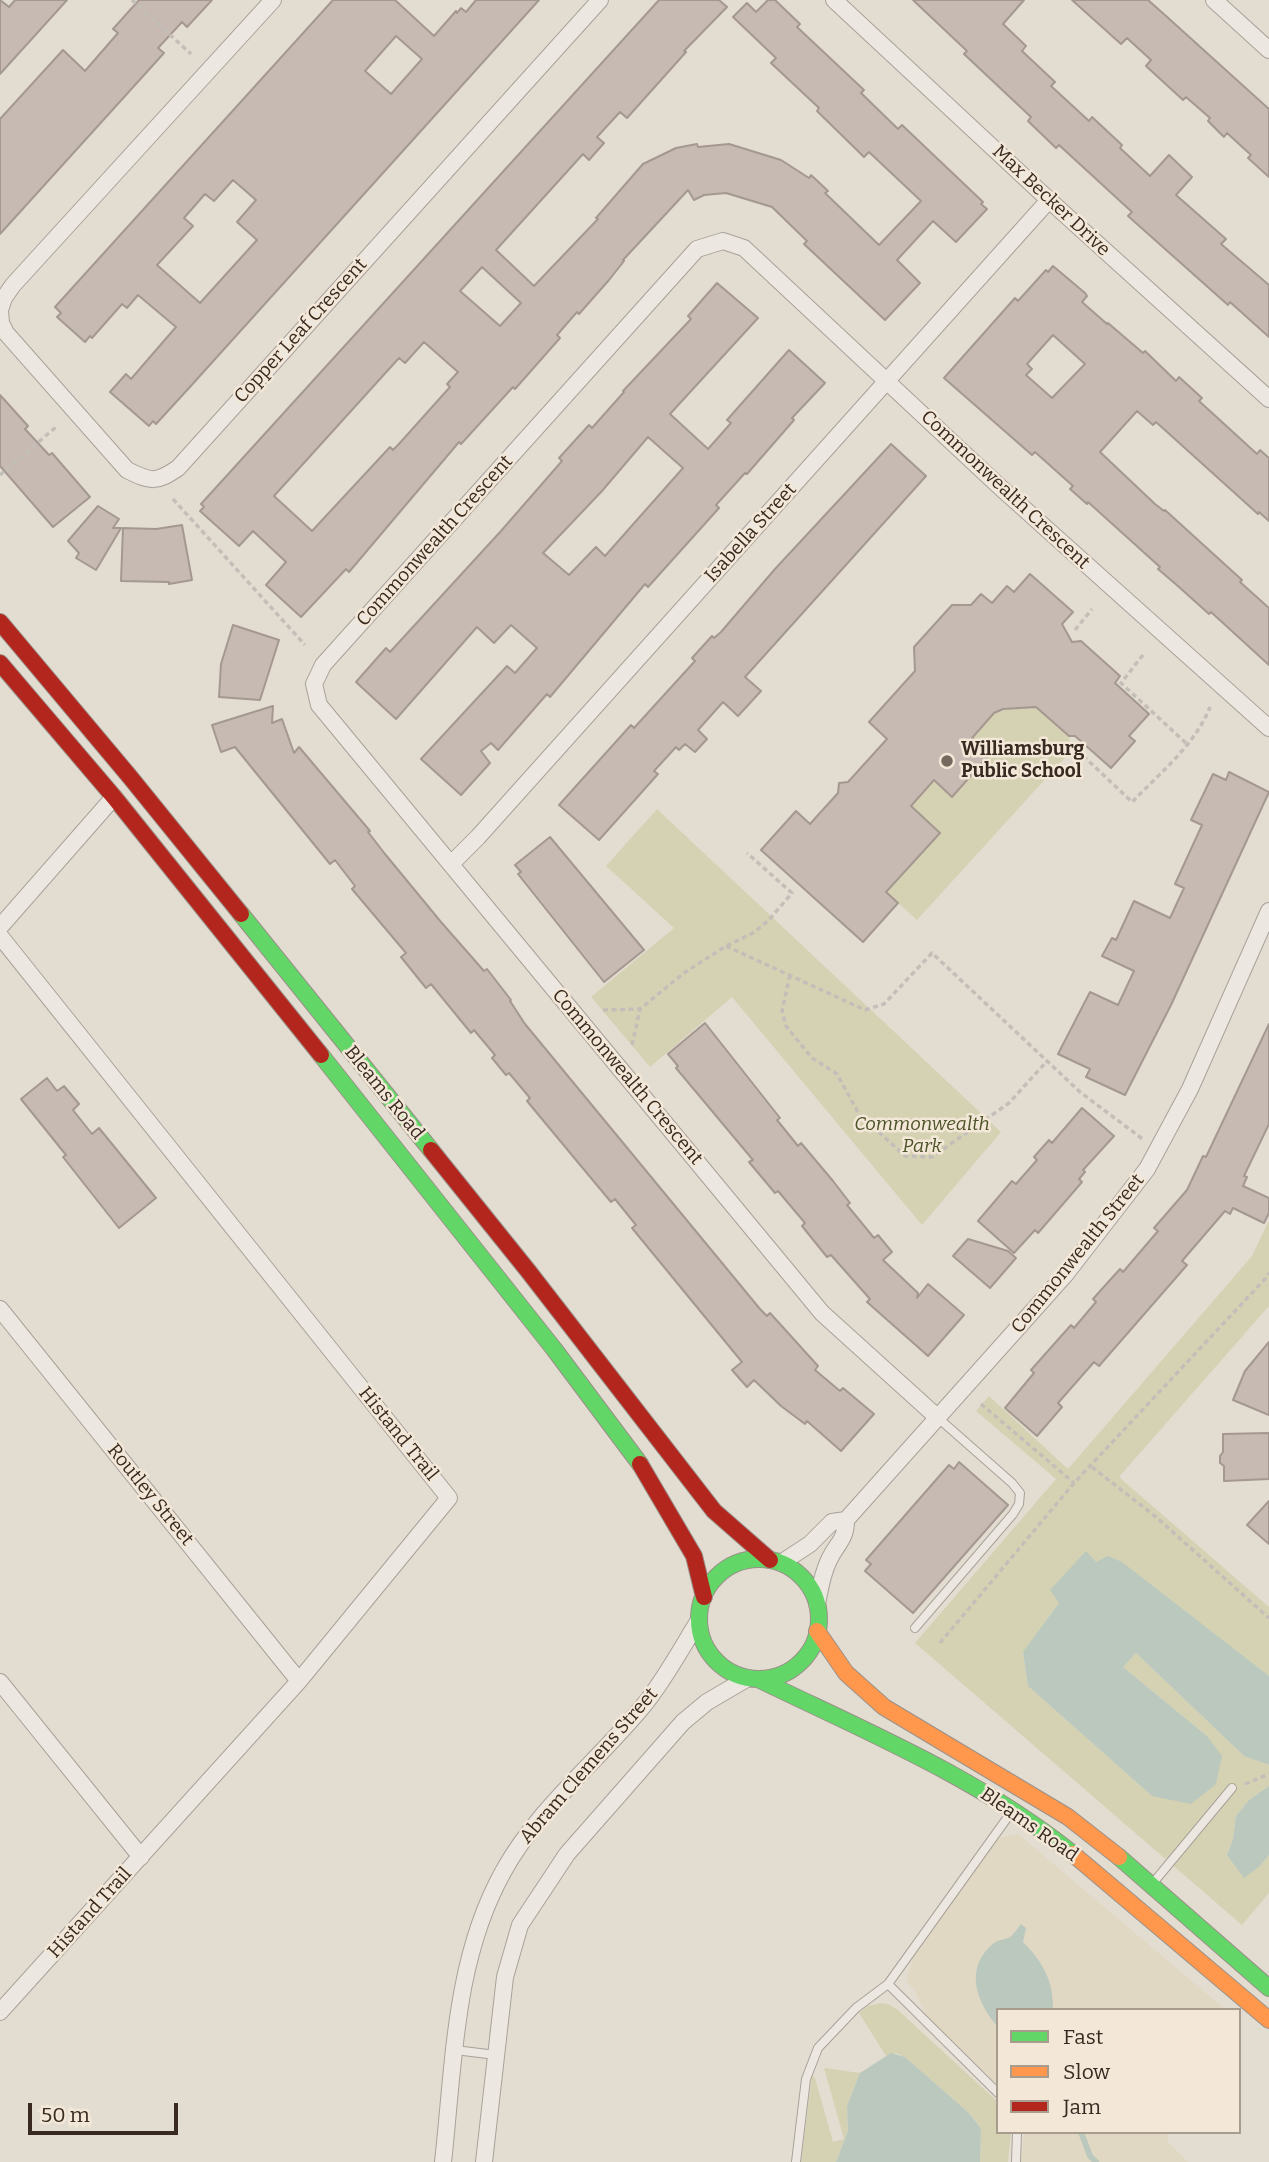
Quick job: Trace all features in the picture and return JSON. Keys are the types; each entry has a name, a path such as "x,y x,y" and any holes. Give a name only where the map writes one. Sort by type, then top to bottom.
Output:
{"main road":[{"name":"Bleams Road","path":"0,622 130,776 503,1240 715,1511 776,1562"},
{"name":"Bleams Road","path":"0,663 114,797 456,1224 649,1476 694,1556 704,1597"},
{"path":"746,1561 776,1562 797,1573 810,1587 817,1604 817,1631 808,1653 797,1666 782,1675 753,1679 733,1673 719,1664 705,1644 699,1620 704,1597 712,1582 723,1571 746,1561"},
{"name":"Bleams Road","path":"817,1631 830,1655 861,1689 884,1707 1068,1817 1152,1884 1269,1988"},
{"name":"Bleams Road","path":"753,1679 911,1753 993,1798 1063,1846 1114,1887 1269,2020"}],"street":[{"name":"Copper Leaf Crescent","path":"273,0 13,285 4,298 0,311 6,333 127,470 145,479 161,480 178,468 600,0"},
{"name":"Max Becker Drive","path":"834,0 1269,399"},
{"path":"1213,0 1269,50"},
{"name":"Isabella Street","path":"451,864 1049,200"},
{"name":"Commonwealth Crescent","path":"937,1417 822,1313 319,705 314,684 323,665 697,249 723,241 744,248 1001,488 1269,728"},
{"path":"0,927 114,797"},
{"name":"Commonwealth Street","path":"776,1562 810,1544 832,1522 846,1520 1065,1275 1147,1169 1190,1089 1269,911"},
{"name":"Histand Trail","path":"0,936 449,1498 299,1681 0,2012"},
{"name":"Routley Street","path":"0,1309 299,1681"},
{"name":"Commonwealth Street","path":"817,1604 828,1562 846,1535 846,1520"},
{"name":"Abram Clemens Street","path":"443,2162 465,1975 488,1901 504,1870 526,1838 643,1706 699,1620"},
{"path":"484,2162 505,1978 520,1925 567,1854 683,1721 707,1702 753,1679"},
{"path":"0,1682 141,1857"}],"lane":[{"path":"915,1628 1019,1504 1020,1493 1012,1483 937,1417"},
{"path":"1152,1884 1232,1788"},
{"path":"796,2162 806,2079 818,2048 856,2008 888,1984 1012,1811"},
{"path":"888,1984 996,2091"},
{"path":"455,2050 496,2055"},
{"path":"1016,2162 1017,2134"}],"path":[{"path":"132,0 191,54"},
{"path":"0,475 56,426"},
{"path":"173,499 304,645"},
{"path":"1075,630 1092,610"},
{"path":"1143,655 1121,683 1187,744"},
{"path":"1077,750 1132,802 1202,726 1210,707"},
{"path":"603,1010 640,1009 684,973 726,946 753,933 792,893 747,853"},
{"path":"726,946 865,1010 884,1004 932,953 1080,1092 1157,1151"},
{"path":"790,975 782,1011 786,1026 812,1058 837,1074 859,1114 905,1156 932,1157 943,1150 1009,1103 1047,1061"},
{"path":"632,1045 640,1009"},
{"path":"940,1643 1074,1483 1269,1273"},
{"path":"981,1404 1074,1483"},
{"path":"1092,1466 1156,1517 1269,1618"},
{"path":"1232,1788 1269,1774"}],"shaded area":[{"path":"1086,1551 1096,1562 1108,1556 1122,1562 1269,1676 1269,1765 1244,1756 1136,1653 1123,1667 1207,1736 1222,1756 1216,1784 1191,1804 1152,1796 1028,1686 1023,1652 1059,1603 1050,1590"},
{"path":"1269,1786 1269,1855 1244,1878 1227,1855 1233,1839 1236,1816 1249,1800"},
{"path":"1018,1834 1224,2008 996,2008 996,2083 927,2017 915,1991 906,1981 913,1958 986,1850 1000,1838"},
{"path":"1021,1924 1026,1928 1023,1942 1041,1964 1049,1981 1053,2008 996,2008 996,2024 983,2006 976,1984 976,1973 985,1952 996,1942 1014,1933"},
{"path":"891,2053 905,2057 969,2113 981,2129 980,2162 836,2162 848,2131 847,2106 860,2073"},
{"path":"1024,2134 1167,2134 1168,2142 1188,2162 1021,2162"}],"green space":[{"path":"1041,694 1060,712 1052,721 1069,736 1070,752 917,920 886,892 940,833 911,806 934,780 952,796 990,755 972,738 1005,702 1012,709 1028,708"},
{"name":"Commonwealth Park","path":"657,809 1001,1132 922,1225 732,997 650,1067 591,997 674,928 606,866"},
{"path":"1269,1220 1269,1306 1119,1477 1269,1607 1269,1676 1247,1661 1059,1603 1023,1653 1028,1686 1152,1796 1207,1736 1123,1667 1136,1653 1244,1756 1269,1765 1269,1786 1249,1800 1236,1816 1233,1839 1227,1854 1260,1866 1269,1855 1269,1893 1242,1925 915,1643 1056,1479 976,1411 989,1396 1068,1469 1252,1256"},
{"path":"888,2004 898,2010 996,2100 996,2134 1011,2134 1008,2162 980,2162 981,2129 969,2113 905,2057 896,2053 886,2056 859,2013 868,2006"},
{"path":"824,2068 860,2073 847,2106 848,2131 836,2162 801,2162 812,2075 833,2142 844,2139"}],"building":[{"path":"0,0 9,7 15,0 67,0 0,74"},
{"path":"139,0 212,0 187,27 182,22 158,48 164,53 0,234 0,119 63,50 85,71 118,33 113,29"},
{"path":"333,0 395,0 434,36 456,11 457,13 461,8 466,12 476,0 539,0 156,424 153,421 149,426 110,392 126,374 131,379 176,327 138,295 127,308 122,304 92,338 90,336 85,342 57,317 61,313 55,307","holes":["396,36 422,59 391,94 365,71","233,180 256,200 237,222 257,240 200,303 157,265 193,226 184,218 205,194 214,201"]},
{"path":"659,0 719,0 727,7 684,51 686,52 627,118 620,112 597,137 604,143 589,160 583,154 496,250 534,286 598,219 596,218 643,164 676,148 697,144 698,147 729,144 781,160 809,178 811,175 828,191 825,193 879,245 921,201 869,152 864,157 817,111 819,108 771,63 776,58 733,17 747,3 756,12 768,0 775,0 800,24 797,27 864,90 861,93 898,129 902,125 983,202 981,204 987,209 956,242 933,221 897,260 920,283 885,320 804,244 807,241 772,207 726,193 704,195 694,200 688,190 623,260 579,314 577,312 557,335 560,338 515,389 513,387 461,444 459,442 349,572 346,569 301,617 266,585 286,562 253,531 239,546 200,511 204,507 201,504","holes":["482,267 521,303 500,326 460,291","424,342 458,372 447,384 450,387 398,445 393,450 390,447 312,531 274,496 399,358 405,363"]},
{"path":"913,0 1024,0 1003,24 1026,46 1022,51 1055,82 1051,86 1089,121 1092,117 1150,176 1169,155 1192,177 1176,195 1226,239 1221,244 1269,285 1269,337 1230,302 1228,305 1128,216 1132,212 1059,145 1056,148 1028,121 1031,117 964,54 967,51"},
{"path":"1072,0 1148,0 1166,16 1269,109 1269,177 1248,158 1251,155 1227,133 1224,137 1208,121 1210,118 1186,97 1183,100 1146,66 1151,60 1127,38 1121,44"},
{"path":"1053,266 1085,293 1087,296 1082,302 1143,353 1145,351 1176,381 1179,377 1202,398 1199,401 1257,454 1260,450 1269,458 1269,521 1156,422 1153,425 1137,411 1100,452 1242,580 1240,582 1269,608 1269,665 1211,612 1209,614 1158,569 1160,567 1088,502 1087,504 1070,489 1073,486 1035,452 1032,455 944,378 1015,298 1018,301 1046,270 1048,272","holes":["1053,335 1085,364 1052,398 1026,375 1032,369 1027,364"]},
{"path":"717,283 758,318 670,414 708,449 731,423 727,420 789,350 825,383 792,418 794,420 747,474 745,473 716,505 719,508 648,587 645,584 550,697 547,694 498,750 491,743 481,751 490,763 461,795 421,759 507,666 515,673 537,648 511,625 494,643 477,627 396,719 356,682 386,648 390,652 501,531 562,461 559,458 589,425 592,428 691,319 688,316","holes":["648,437 683,468 605,556 596,547 569,575 543,553 602,491"]},
{"path":"0,395 28,426 25,429 49,455 52,453 90,497 53,527 0,466"},
{"path":"891,444 926,476 745,677 761,691 738,716 723,702 698,730 707,739 695,752 685,744 679,750 676,747 654,771 658,774 599,840 559,805 631,725 634,728 695,661 692,658 712,636 714,638 721,632 775,569"},
{"path":"98,506 119,519 113,528 121,528 96,570 76,558 79,553 68,541"},
{"path":"182,525 192,580 169,584 121,581 123,528 156,529"},
{"path":"1030,574 1073,612 1062,624 1072,642 1081,641 1120,676 1115,683 1149,714 1129,736 1135,741 1111,768 1075,736 1069,736 1036,707 1003,709 994,713 972,738 990,754 952,797 934,780 911,806 940,833 886,892 898,903 863,942 761,850 796,811 810,824 838,793 839,783 848,782 887,739 869,722 915,671 914,647 952,605 971,605 981,594 992,603 1007,586 1014,592"},
{"path":"233,625 279,640 260,700 219,697 221,664"},
{"path":"273,706 272,723 282,719 294,753 299,747 370,831 368,832 385,854 441,922 484,971 487,969 511,1000 525,1024 760,1309 767,1316 770,1313 818,1366 815,1370 840,1391 843,1388 874,1414 841,1451 807,1421 805,1424 781,1406 754,1380 747,1387 732,1370 742,1362 632,1228 636,1225 615,1199 611,1202 576,1160 527,1101 530,1098 492,1058 495,1055 474,1030 471,1033 431,984 426,988 401,957 406,953 352,889 355,886 335,860 330,864 235,747 221,752 212,725"},
{"path":"1229,772 1269,792 1171,1005 1125,1095 1086,1077 1090,1069 1058,1054 1090,992 1118,1005 1134,971 1102,956 1112,938 1116,940 1134,901 1170,918 1184,888 1175,884 1202,825 1191,820 1213,774 1226,780"},
{"path":"550,837 644,950 604,982 518,874 521,872 515,865"},
{"path":"705,1023 780,1118 777,1120 798,1146 801,1143 850,1203 847,1205 874,1238 878,1235 892,1252 883,1260 918,1293 917,1298 928,1284 964,1315 928,1356 867,1302 870,1299 831,1255 827,1257 802,1226 805,1223 749,1162 753,1160 676,1068 678,1066 668,1054"},
{"path":"1269,1024 1269,1124 1244,1176 1247,1177 1243,1186 1269,1198 1269,1213 1264,1223 1233,1208 1230,1214 1225,1211 1182,1261 1187,1265 1099,1366 1094,1362 1058,1403 1062,1407 1037,1436 1005,1408 1034,1373 1031,1370 1071,1325 1074,1328 1096,1302 1093,1299 1120,1269 1123,1272 1158,1231 1154,1228 1187,1190 1203,1156 1206,1157"},
{"path":"47,1078 57,1091 64,1086 79,1104 73,1110 92,1134 99,1128 156,1198 119,1228 21,1099"},
{"path":"1082,1108 1114,1136 1083,1170 1085,1172 1079,1179 1082,1182 1038,1233 1035,1230 1014,1253 978,1221 1012,1181 1016,1184 1037,1160 1034,1157 1049,1140 1052,1143"},
{"path":"968,1239 1008,1251 1016,1258 990,1288 953,1256"},
{"path":"1269,1342 1269,1415 1233,1400 1245,1371"},
{"path":"1269,1433 1269,1479 1224,1481 1224,1466 1220,1463 1223,1434"},
{"path":"959,1462 1008,1505 913,1613 865,1571 871,1564 866,1560 949,1465 954,1469"},
{"path":"1269,1501 1269,1544 1247,1525"}],"waterway":[{"path":"1082,2134 1090,2156 1096,2162"}],"traffic: fast":[{"path":"241,914 431,1150"},
{"path":"321,1055 554,1349 640,1464"},
{"path":"759,1559 782,1564 801,1577 814,1596 819,1619 814,1642 801,1661 782,1674 759,1679 736,1674 717,1661 704,1642 699,1619 704,1596 717,1577 736,1564 759,1559"},
{"path":"758,1679 880,1737 960,1779 1037,1827 1073,1854"},
{"path":"1119,1857 1269,1988"}],"traffic: slow":[{"path":"817,1631 846,1673 884,1707 1068,1817 1119,1857"},
{"path":"1073,1854 1269,2020"}],"traffic: jam":[{"path":"0,622 241,914"},
{"path":"0,663 114,797 321,1055"},
{"path":"431,1150 714,1511 770,1560"},
{"path":"640,1464 694,1556 704,1597"}],"place":[{"name":"Williamsburg Public School","path":"947,761"}]}
